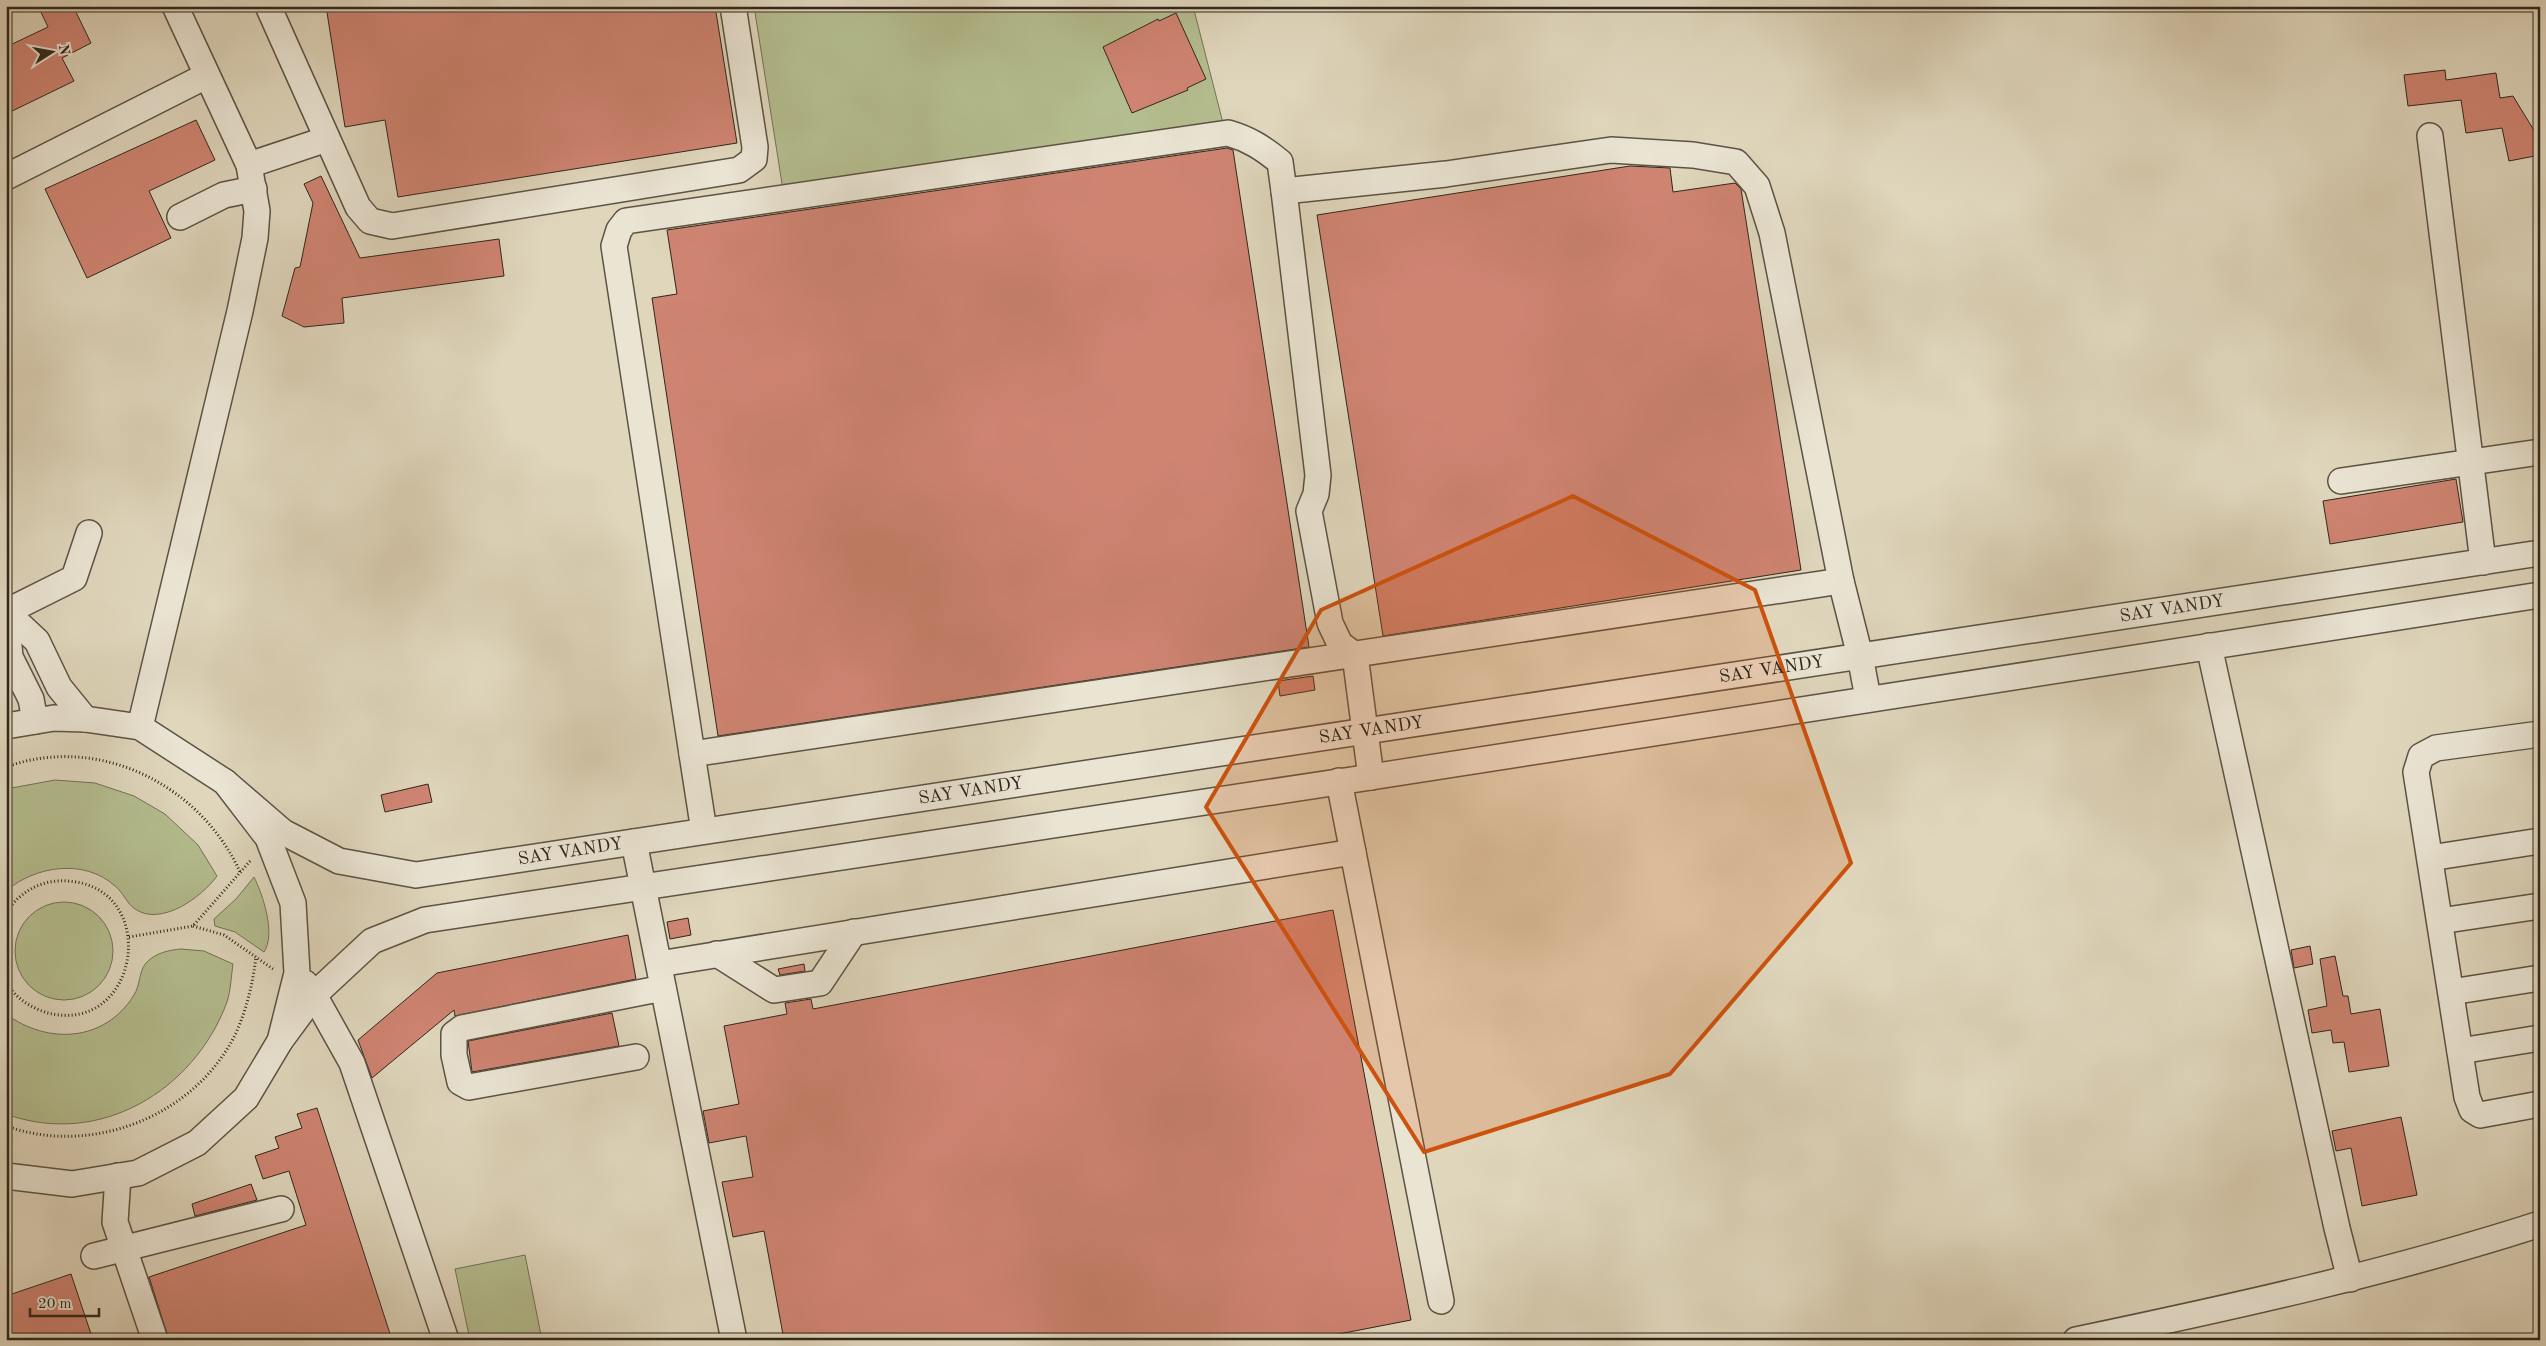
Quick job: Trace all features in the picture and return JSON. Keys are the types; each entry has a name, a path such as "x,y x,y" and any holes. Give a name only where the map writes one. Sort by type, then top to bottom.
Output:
{"street":[{"path":"140,727 240,311 255,238 257,211 252,177 175,6"},
{"path":"268,6 358,207 370,221 392,226 739,170 754,159 754,147 733,6"},
{"path":"6,177 206,76"},
{"path":"704,831 614,246 619,230 626,221 1228,133 1244,137 1262,147 1280,162 1318,475 1316,494 1309,511 1330,624 1340,644 1354,655 1371,777"},
{"path":"2430,136 2483,562"},
{"path":"180,218 224,195 252,177 327,139"},
{"path":"1284,191 1446,174 1611,150 1693,155 1736,162 1757,186 1772,232 1841,581 1860,656 1868,698"},
{"path":"2341,481 2540,452"},
{"path":"6,613 74,578 89,533"},
{"name":"SAY VANDY","path":"225,782 283,832 339,861 416,875 2540,553"},
{"path":"692,754 1841,581"},
{"path":"301,984 372,941 425,920 1371,777 1868,698 2540,595"},
{"path":"6,613 37,641 59,687 84,719"},
{"path":"6,613 10,657 31,699 35,721"},
{"path":"2209,646 2337,1228 2350,1279"},
{"path":"6,726 54,718 84,719 140,727 225,782 268,838 293,903 301,984 280,1041 246,1098 197,1143 138,1173 72,1184 6,1176"},
{"path":"2540,734 2436,748 2421,756 2416,772 2467,1097 2472,1110 2480,1115 2540,1104"},
{"path":"1339,781 1442,1301"},
{"path":"2430,858 2540,841"},
{"path":"634,842 734,1340"},
{"path":"658,964 1353,852"},
{"path":"2440,921 2540,906"},
{"path":"717,954 774,990 820,982 854,932"},
{"path":"2451,992 2540,978"},
{"path":"301,984 352,1063 446,1340"},
{"path":"636,1057 469,1087 460,1082 453,1044 454,1034 462,1028 663,988"},
{"path":"2460,1051 2540,1038"},
{"path":"118,1176 115,1222 155,1340"},
{"path":"94,1256 124,1247 281,1210"},
{"path":"2076,1340 2212,1312 2394,1268 2540,1224"}],"path":[{"path":"6,768 41,759 67,757 118,764 142,773 172,790 205,817 221,838 241,874"},
{"path":"193,926 241,874 268,838"},
{"path":"6,913 21,895 36,886 54,881 72,881 98,890 112,902 123,917 129,937 129,961 123,978 112,993 90,1009 64,1015 46,1012 29,1005 7,983"},
{"path":"129,937 193,926 224,935 301,984"},
{"path":"6,1126 42,1135 93,1135 135,1124 166,1109 187,1095 205,1077 235,1034 252,986 256,956"}],"highlighted area":[{"path":"1573,496 1755,590 1851,863 1670,1074 1424,1152 1206,807 1321,610"}],"green space":[{"path":"754,6 1193,6 1223,123 783,190"},
{"path":"55,780 95,783 134,796 165,814 198,845 217,876 202,893 180,907 157,914 145,914 135,909 118,889 103,877 89,871 60,869 45,871 18,882 6,891 6,789"},
{"path":"254,877 267,915 269,935 264,952 235,932 215,926 214,919 236,899"},
{"path":"64,902 83,906 98,917 109,932 113,951 109,970 98,985 83,996 64,1000 45,996 30,985 19,970 15,951 19,932 30,917 45,906"},
{"path":"181,949 204,951 233,964 227,1002 212,1034 192,1062 167,1086 139,1104 108,1117 75,1123 41,1123 6,1114 6,1014 22,1024 40,1031 57,1034 75,1034 92,1030 108,1022 122,1011 134,995 146,963 162,953"},
{"path":"525,1255 542,1340 470,1340 455,1269"}],"building":[{"path":"38,6 73,6 91,43 62,58 74,81 6,114 6,47 48,27"},
{"path":"326,6 715,6 737,143 398,197 385,120 345,127"},
{"path":"1176,13 1206,79 1187,88 1188,90 1132,113 1103,47 1158,19 1159,21"},
{"path":"2445,70 2446,80 2496,73 2500,98 2513,96 2538,137 2540,155 2509,161 2502,128 2466,133 2461,100 2408,106 2404,75"},
{"path":"196,120 215,160 149,191 171,238 87,278 45,189"},
{"path":"1227,148 1233,150 1309,647 718,736 652,298 677,294 667,230"},
{"path":"1630,166 1670,168 1673,192 1735,183 1741,189 1801,570 1383,636 1317,215"},
{"path":"321,176 360,258 499,239 504,276 342,298 344,323 304,327 282,316 295,268 300,267 313,203 304,184"},
{"path":"2456,479 2463,522 2330,544 2323,501"},
{"path":"1313,676 1315,690 1280,696 1278,681"},
{"path":"428,784 432,802 385,812 381,795"},
{"path":"1333,910 1411,1320 1308,1340 784,1340 764,1231 733,1237 722,1182 753,1177 746,1136 709,1143 703,1111 739,1104 724,1026 787,1014 785,1003 811,999 813,1009"},
{"path":"688,918 691,935 670,939 667,922"},
{"path":"628,935 636,979 455,1016 454,1010 372,1078 358,1040 437,973"},
{"path":"2310,946 2313,964 2294,968 2291,950"},
{"path":"2335,956 2343,996 2348,996 2351,1014 2380,1009 2389,1066 2349,1072 2344,1042 2333,1043 2331,1030 2312,1033 2308,1010 2327,1006 2320,959"},
{"path":"804,964 805,971 780,975 778,969"},
{"path":"612,1013 619,1046 472,1072 468,1041"},
{"path":"317,1108 392,1340 169,1340 149,1277 306,1225 289,1171 263,1179 255,1156 279,1148 275,1137 302,1128 297,1114"},
{"path":"2401,1117 2417,1195 2362,1206 2351,1148 2336,1151 2332,1131"},
{"path":"251,1184 257,1200 195,1216 192,1204"},
{"path":"71,1274 93,1340 6,1340 6,1296"}]}
